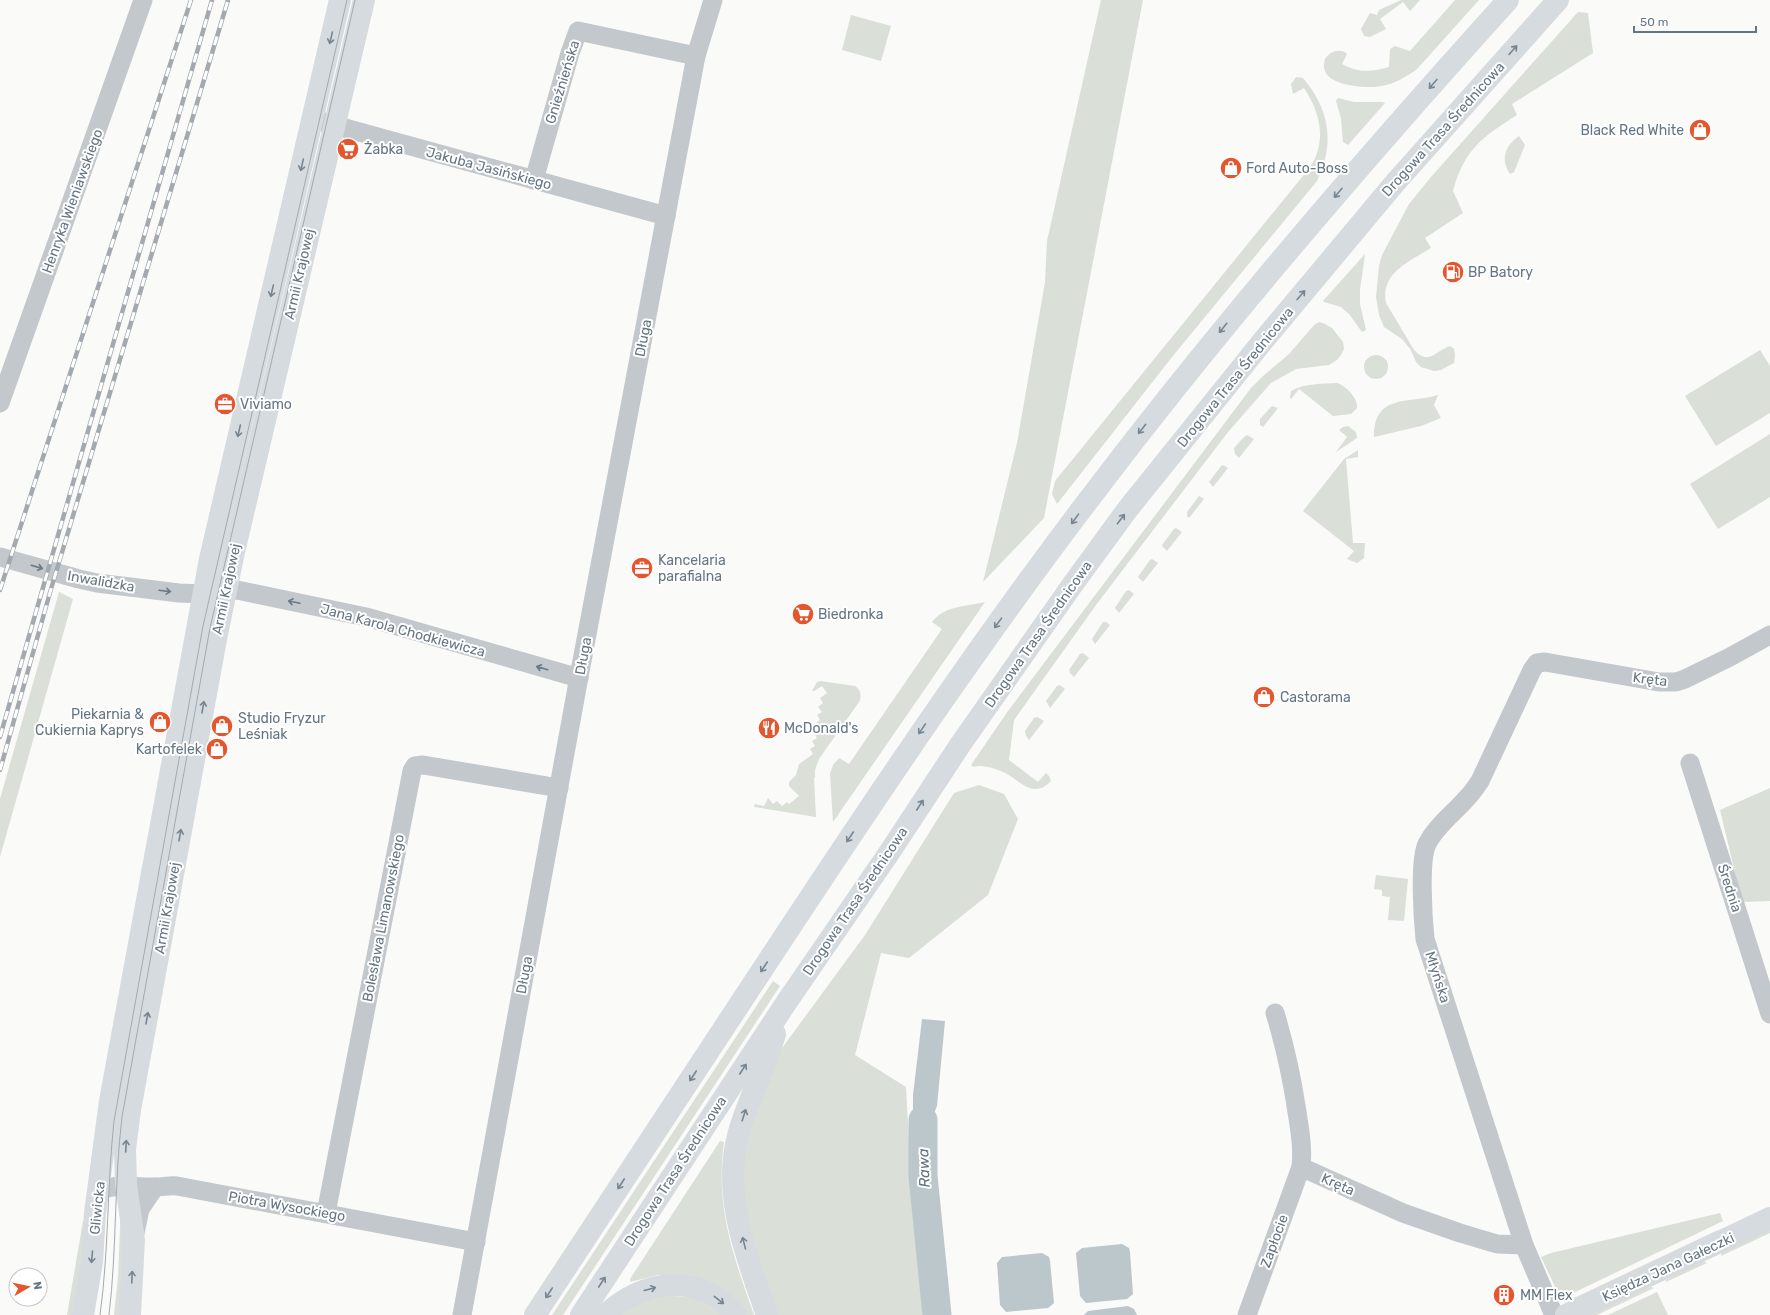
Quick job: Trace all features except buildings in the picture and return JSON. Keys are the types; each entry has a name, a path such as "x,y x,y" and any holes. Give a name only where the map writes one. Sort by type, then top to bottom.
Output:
{"main road":[{"name":"Armii Krajowej","path":"110,1101 212,549 340,0"},
{"name":"Armii Krajowej","path":"126,1185 125,1149 130,1110 216,639 364,0"},
{"path":"535,1315 860,822 951,687 1098,487 1248,297 1453,61 1508,0"},
{"name":"Drogowa Trasa Średnicowa","path":"580,1315 786,1003 891,850 960,744 1127,510 1267,336 1394,184 1558,0"},
{"path":"203,594 226,591"},
{"path":"767,1315 747,1253 737,1215 733,1180 734,1160 744,1115 761,1074 786,1003"},
{"name":"Gliwicka","path":"83,1315 92,1262 110,1101"},
{"name":"Gliwicka","path":"126,1185 134,1240 130,1315"},
{"name":"Księdza Jana Gałeczki","path":"1566,1315 1770,1218"},
{"path":"605,1315 618,1303 630,1296 644,1290 672,1285 685,1285 700,1288 721,1300 736,1315"}],"street":[{"name":"Henryka Wieniawskiego","path":"0,403 143,0"},
{"name":"Długa","path":"462,1315 579,678 696,56 713,0"},
{"name":"Gnieźnieńska","path":"534,180 570,53 578,31 696,56"},
{"name":"Jakuba Jasińskiego","path":"312,119 666,216"},
{"name":"Inwalidzka","path":"0,557 97,583 171,592 203,594"},
{"name":"Jana Karola Chodkiewicza","path":"226,591 238,590 366,618 579,678"},
{"name":"Kręta","path":"1545,662 1659,682 1676,682 1728,658 1770,635"},
{"name":"Młyńska","path":"1545,662 1537,663 1532,670 1480,781 1468,798 1434,833 1426,845 1422,898 1425,939 1524,1245 1554,1315"},
{"name":"Średnia","path":"1690,763 1770,1014"},
{"name":"Bolesława Limanowskiego","path":"326,1213 412,771 415,766 423,765 559,788"},
{"path":"1275,1013 1286,1049 1294,1087 1302,1150 1301,1167"},
{"name":"Kręta","path":"1301,1167 1403,1213 1460,1233 1497,1244 1524,1245"},
{"name":"Zapłocie","path":"1247,1315 1301,1167"},
{"name":"Piotra Wysockiego","path":"99,1191 109,1186 177,1186 476,1242"},
{"path":"134,1240 140,1209 155,1187"}],"shaded area":[{"path":"1101,0 1143,0 1044,518 983,582 1017,443 1045,282 1047,241"},
{"path":"1401,0 1420,0 1410,11 1403,2 1380,19 1386,29 1370,37 1364,36 1361,29 1370,13 1377,15 1379,10"},
{"path":"1455,0 1479,0 1417,69 1400,80 1381,86 1359,87 1334,80 1328,76 1325,71 1325,59 1331,53 1336,51 1345,52 1347,54 1342,64 1354,69 1371,71 1389,67 1390,49 1395,46 1410,51"},
{"path":"1578,12 1588,13 1593,53 1512,104 1517,115 1494,130 1476,146 1469,155 1457,177 1453,191 1463,213 1425,238 1431,248 1398,269 1388,284 1385,293 1386,303 1414,350 1419,355 1424,357 1432,356 1450,346 1454,349 1454,363 1441,370 1434,371 1421,367 1416,362 1411,350 1402,339 1384,327 1379,315 1376,297 1379,266 1382,255 1409,204 1431,177"},
{"path":"851,15 891,26 881,61 842,50"},
{"path":"1296,77 1303,78 1312,90 1319,102 1327,127 1328,140 1326,153 1323,167 1317,181 1172,357 1057,504 1052,494 1055,481 1311,166 1319,146 1320,126 1310,97 1304,88 1293,94 1291,84"},
{"path":"1338,98 1354,102 1385,103 1348,145 1343,142 1341,118 1336,101"},
{"path":"1519,136 1525,145 1514,172 1510,174 1505,163 1507,148"},
{"path":"1365,254 1360,290 1360,304 1366,330 1362,332 1349,314 1341,307 1323,301"},
{"path":"1319,322 1332,328 1343,342 1344,349 1341,355 1337,360 1329,365 1296,369 1271,383 1228,432 1096,605 1014,720 1009,760 1038,782 1046,773 1051,781 1039,789 1033,789 999,770 977,766 973,767 971,765 1008,711 1251,388 1289,354 1314,325"},
{"path":"1760,350 1770,366 1770,413 1716,446 1685,396"},
{"path":"1376,355 1385,358 1388,367 1385,376 1376,379 1367,376 1364,367 1367,358"},
{"path":"1337,383 1348,390 1356,400 1357,408 1351,414 1333,416 1299,389 1291,399 1290,397 1291,391 1296,388 1313,384"},
{"path":"1438,395 1434,405 1441,418 1421,426 1374,437 1376,423 1380,413 1387,407 1395,403"},
{"path":"1272,406 1278,408 1263,427 1260,425 1260,419"},
{"path":"1348,426 1356,432 1357,438 1336,452 1347,437 1339,430"},
{"path":"1770,434 1770,497 1718,529 1690,484"},
{"path":"1247,435 1254,439 1239,458 1235,454 1234,448"},
{"path":"1358,450 1358,457 1346,459 1353,543 1365,543 1364,558 1357,563 1347,559 1354,551 1303,511 1344,459"},
{"path":"1223,465 1228,468 1213,487 1209,482"},
{"path":"1199,496 1204,499 1189,518 1187,516 1187,512"},
{"path":"1176,528 1182,532 1167,551 1162,545"},
{"path":"1152,559 1158,563 1143,582 1138,577"},
{"path":"1129,590 1134,594 1119,613 1115,608 1126,591"},
{"path":"59,592 73,599 0,857 0,799"},
{"path":"985,602 833,822 830,774 833,765 839,758 849,764 942,629 932,622 937,616 949,610"},
{"path":"1103,622 1110,625 1095,644 1092,639"},
{"path":"1083,653 1089,658 1074,677 1069,670 1080,654"},
{"path":"820,681 855,686 859,689 861,695 859,702 819,759 814,778 816,817 754,807 755,804 764,806 768,798 773,804 777,801 782,806 787,802 789,804 799,796 789,786 789,782 796,775 799,764 813,754 810,749 815,746 812,741 817,738 814,733 819,729 815,724 820,720 817,715 822,712 818,707 823,703 820,698 827,693 822,686 812,691 817,682"},
{"path":"1060,685 1065,689 1050,708 1046,701 1057,686"},
{"path":"1037,717 1044,721 1029,740 1025,731 1034,718"},
{"path":"979,785 1004,794 1018,819 988,895 909,958 881,953 855,1055 906,1087 913,1214 923,1315 773,1315 751,1251 739,1157 766,1078 782,1048 865,935 954,793"},
{"path":"1770,788 1770,901 1742,902 1720,810"},
{"path":"1376,875 1408,879 1404,921 1388,920 1390,897 1382,896 1382,890 1374,889"},
{"path":"773,981 780,986 563,1315 552,1315"},
{"path":"922,1019 945,1021 937,1106 928,1133 925,1160 920,1159 913,1119 913,1095"},
{"path":"720,1141 724,1142 722,1188 728,1230 739,1272 754,1315 747,1315 743,1310 673,1275 658,1275 630,1282 630,1279"},
{"path":"121,1203 124,1211 122,1315 114,1315 118,1277"},
{"path":"1720,1213 1723,1221 1571,1294 1561,1294 1557,1291 1541,1257 1551,1253"},
{"path":"83,1221 86,1222 75,1315 67,1315"},
{"path":"1770,1227 1770,1233 1721,1256 1722,1250"},
{"path":"1718,1230 1715,1235 1570,1302 1556,1298 1568,1299 1576,1297"},
{"path":"1122,1244 1129,1248 1130,1252 1133,1294 1127,1299 1086,1303 1080,1296 1076,1253 1082,1248"},
{"path":"1042,1253 1049,1257 1050,1261 1054,1303 1048,1308 1006,1312 1000,1305 997,1263 1002,1257"},
{"path":"1701,1260 1707,1263 1666,1282 1666,1280"},
{"path":"1651,1287 1654,1288 1597,1315 1586,1315"},
{"path":"1657,1292 1668,1315 1608,1315"},
{"path":"649,1295 694,1297 724,1315 613,1315"},
{"path":"1128,1306 1134,1309 1137,1315 1084,1315 1088,1311"}],"waterway":[{"name":"Rawa","path":"923,1120 923,1176 937,1315"}],"tram line":[{"path":"100,1315 105,1266 114,1121 203,626 347,0"},
{"path":"109,1315 112,1290 119,1142 122,1117 210,628 355,0"}],"railway":[{"path":"0,590 191,0"},
{"path":"0,737 212,0"},
{"path":"0,770 51,589 228,0"}],"place":[{"name":"Black Red White","path":"1700,130"},
{"name":"Żabka","path":"348,149"},
{"name":"Ford Auto-Boss","path":"1231,168"},
{"name":"BP Batory","path":"1453,272"},
{"name":"Viviamo","path":"225,404"},
{"name":"Kancelaria parafialna","path":"642,568"},
{"name":"Biedronka","path":"803,614"},
{"name":"Castorama","path":"1264,697"},
{"name":"Piekarnia & Cukiernia Kaprys","path":"160,722"},
{"name":"Studio Fryzur Leśniak","path":"222,726"},
{"name":"McDonald's","path":"769,728"},
{"name":"Kartofelek","path":"217,749"},
{"name":"MM Flex","path":"1504,1295"}]}
